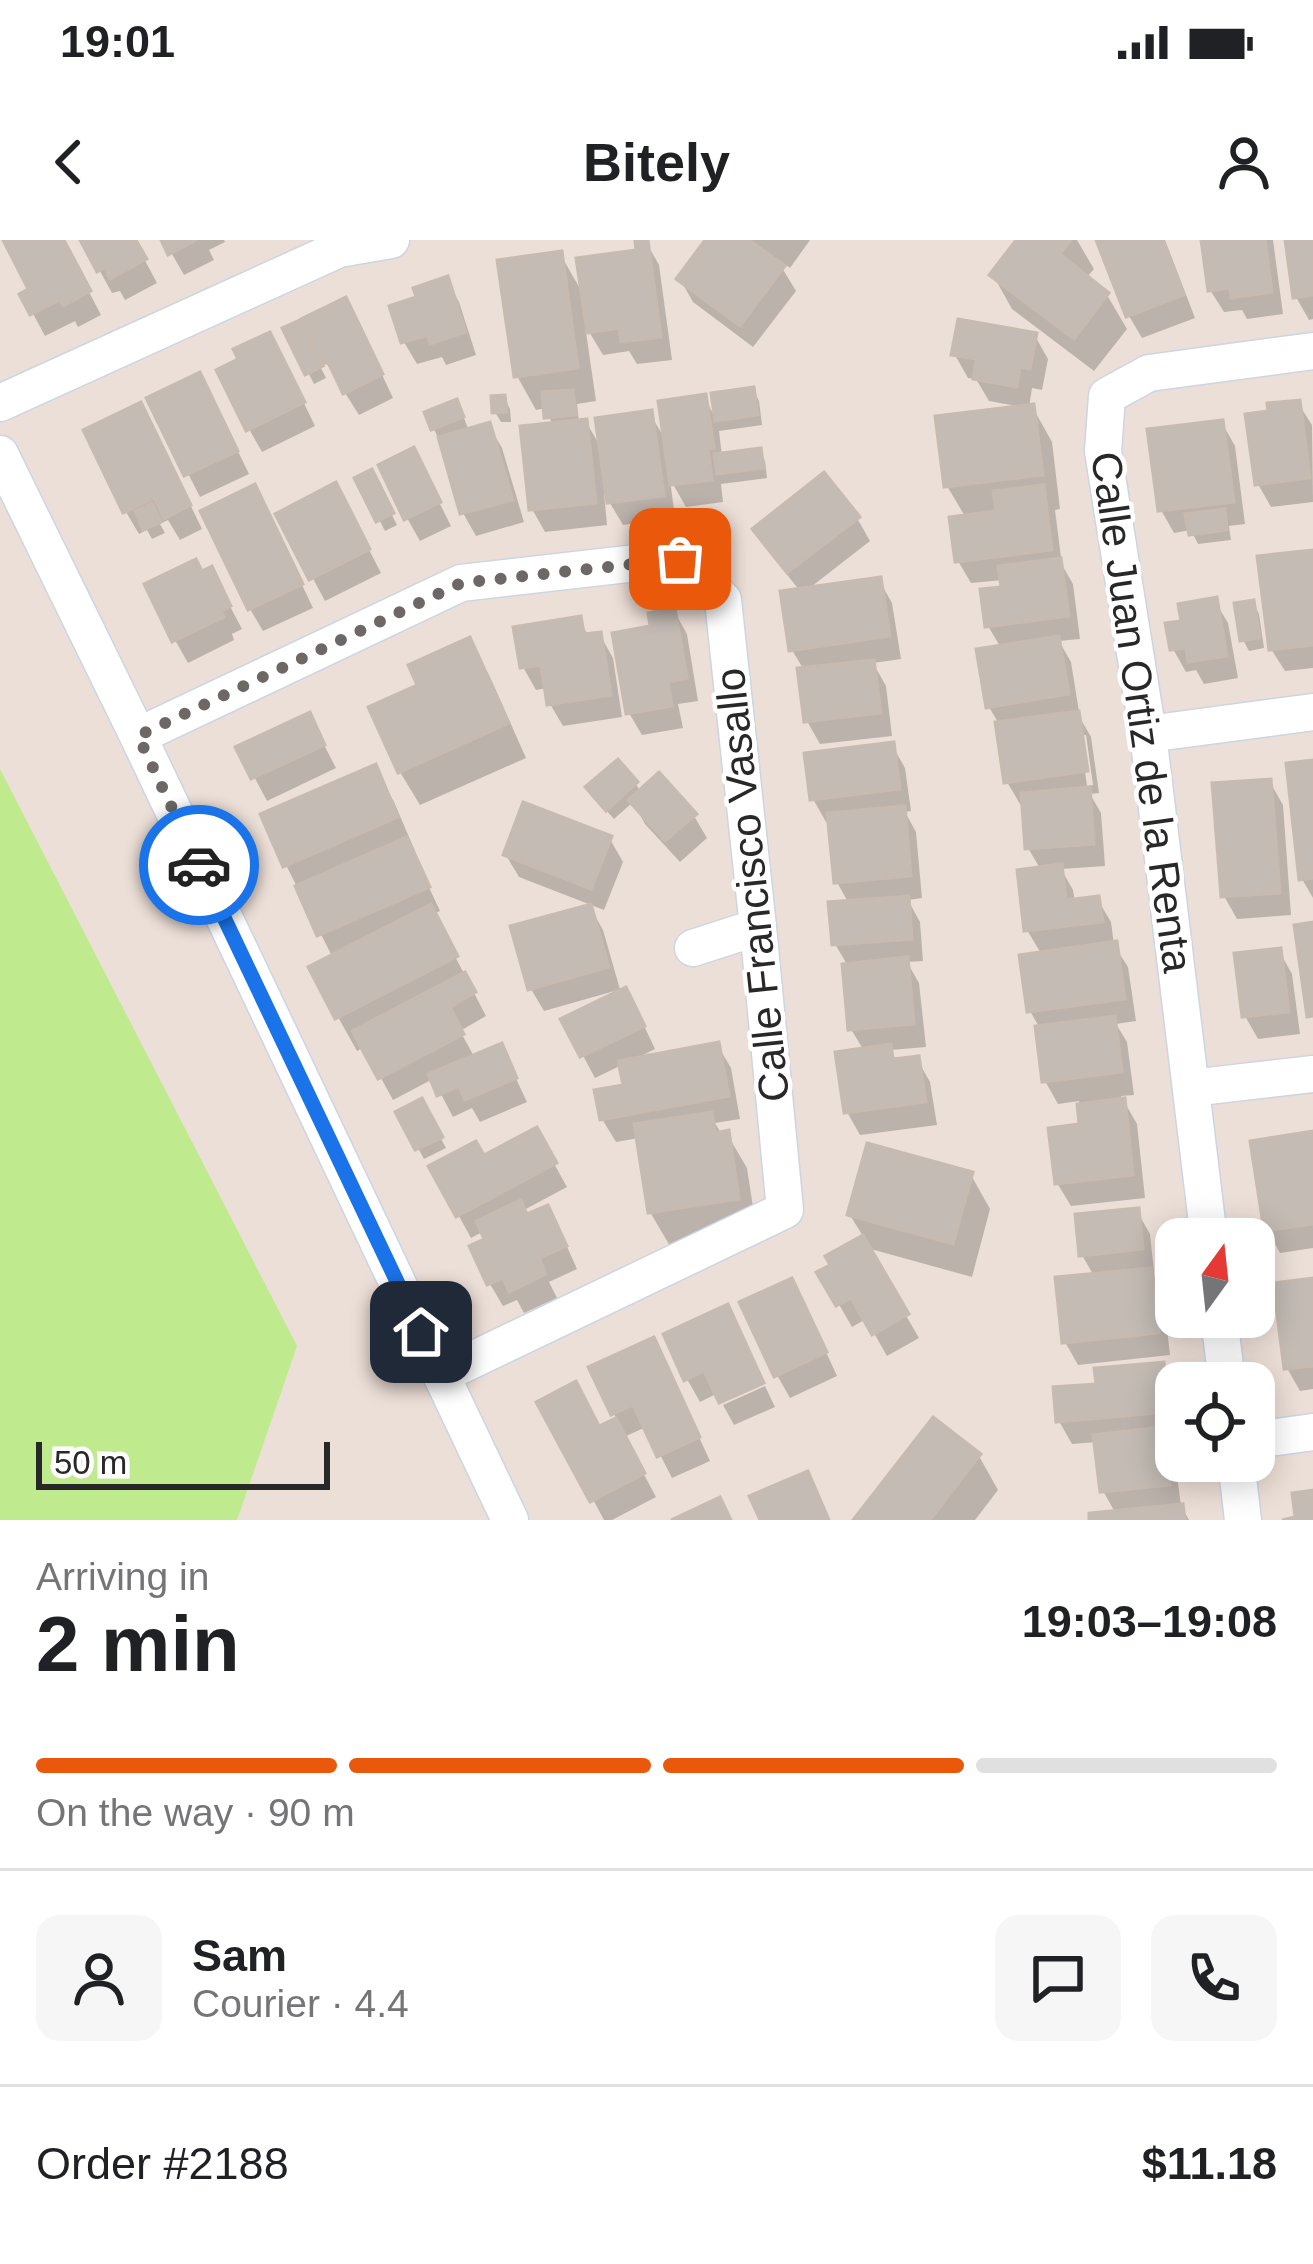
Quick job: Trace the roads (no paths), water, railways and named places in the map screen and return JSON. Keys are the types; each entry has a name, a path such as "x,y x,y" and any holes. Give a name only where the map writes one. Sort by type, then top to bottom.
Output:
{"street":[{"path":"0,404 339,249 391,240"},
{"name":"Calle Juan Ortiz de la Renta","path":"1206,1218 1148,734 1103,451 1107,396 1149,373 1313,351"},
{"path":"0,454 510,1520"},
{"name":"Calle Francisco Vasallo","path":"138,736 461,583 680,559 723,600 785,1210 441,1375"},
{"path":"1148,734 1313,712"},
{"path":"693,948 758,927"},
{"path":"1191,1088 1313,1074"},
{"path":"1275,1437 1313,1432"},
{"path":"1238,1482 1243,1520"}]}
